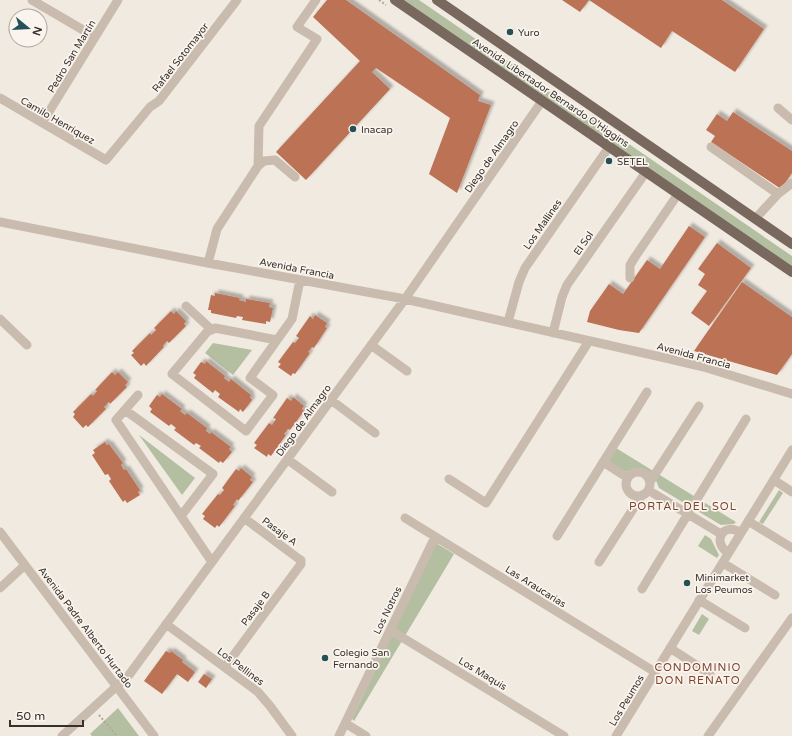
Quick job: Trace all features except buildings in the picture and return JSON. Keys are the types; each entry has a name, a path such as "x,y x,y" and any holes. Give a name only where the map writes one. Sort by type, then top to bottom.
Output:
{"main road":[{"name":"Avenida Libertador Bernardo O'Higgins","path":"395,0 792,272"},
{"name":"Avenida Libertador Bernardo O'Higgins","path":"437,0 792,244"}],"street":[{"path":"32,0 95,36"},
{"name":"Pedro San Martín","path":"42,123 118,0"},
{"name":"Rafael Sotomayor","path":"106,160 150,107 159,101 237,0"},
{"path":"258,166 259,126 316,39 297,27 316,0"},
{"name":"Camilo Henríquez","path":"0,98 106,160"},
{"name":"Diego de Almagro","path":"62,736 129,675 405,299 542,101"},
{"path":"778,108 792,120"},
{"name":"Los Mallines","path":"508,322 519,282 525,268 609,147"},
{"path":"711,147 778,194"},
{"path":"208,263 217,229 258,166 264,161 275,160 294,177"},
{"name":"El Sol","path":"553,332 567,285 646,172"},
{"path":"755,218 778,194 792,183"},
{"path":"630,278 630,265 678,194"},
{"name":"Avenida Francia","path":"0,222 208,263 405,299 707,368 792,394"},
{"path":"277,340 215,328 207,332 172,374 246,431 273,395 250,378 292,319 300,280"},
{"path":"186,306 212,330"},
{"path":"0,319 27,344"},
{"path":"449,480 486,503 588,341"},
{"path":"371,345 407,372"},
{"path":"557,536 647,392"},
{"path":"138,396 116,420 212,562"},
{"path":"331,400 375,433"},
{"path":"599,562 699,406"},
{"path":"125,410 212,474 181,516"},
{"path":"642,589 746,419"},
{"name":"Los Peumos","path":"616,736 792,450"},
{"path":"287,459 332,492"},
{"path":"603,462 628,478"},
{"path":"641,472 647,476 647,489 635,495 629,491 626,484 628,478 634,473 641,472"},
{"path":"774,480 792,492"},
{"path":"647,489 721,534"},
{"name":"Pasaje A","path":"244,518 302,562"},
{"name":"Las Araucarias","path":"405,518 656,672"},
{"path":"748,521 792,548"},
{"path":"728,553 721,546 721,534 725,530 731,529 741,533"},
{"name":"Avenida Padre Alberto Hurtado","path":"0,532 154,736"},
{"name":"Los Notros","path":"339,736 435,537"},
{"name":"Pasaje B","path":"225,667 302,562"},
{"path":"723,563 775,595"},
{"path":"0,588 25,565"},
{"path":"699,600 745,628"},
{"path":"708,736 792,618"},
{"name":"Los Pellines","path":"166,624 258,692 292,736"},
{"name":"Los Maquis","path":"390,630 564,736"},
{"path":"670,648 710,674"},
{"path":"345,723 366,736"}],"path":[{"path":"93,708 117,736"}],"green space":[{"path":"402,0 419,0 792,256 792,267"},
{"path":"213,343 252,350 233,375 205,353"},
{"path":"139,435 195,478 182,495"},
{"path":"616,448 736,522 734,524 721,525 659,488 652,475 641,468 625,472 608,461"},
{"path":"779,490 783,493 763,524 759,522"},
{"path":"705,535 711,539 719,555 717,558 698,546"},
{"path":"436,543 454,554 354,721 352,719"},
{"path":"702,614 709,619 699,635 692,631"},
{"path":"118,708 139,736 92,736 90,734"}],"place":[{"name":"Yuro","path":"510,32"},
{"name":"Inacap","path":"353,129"},
{"name":"SETEL","path":"609,161"},
{"name":"Minimarket Los Peumos","path":"687,583"},
{"name":"Colegio San Fernando","path":"325,658"}],"district":[{"name":"PORTAL DEL SOL","path":"683,506"},
{"name":"CONDOMINIO DON RENATO","path":"698,673"}]}
